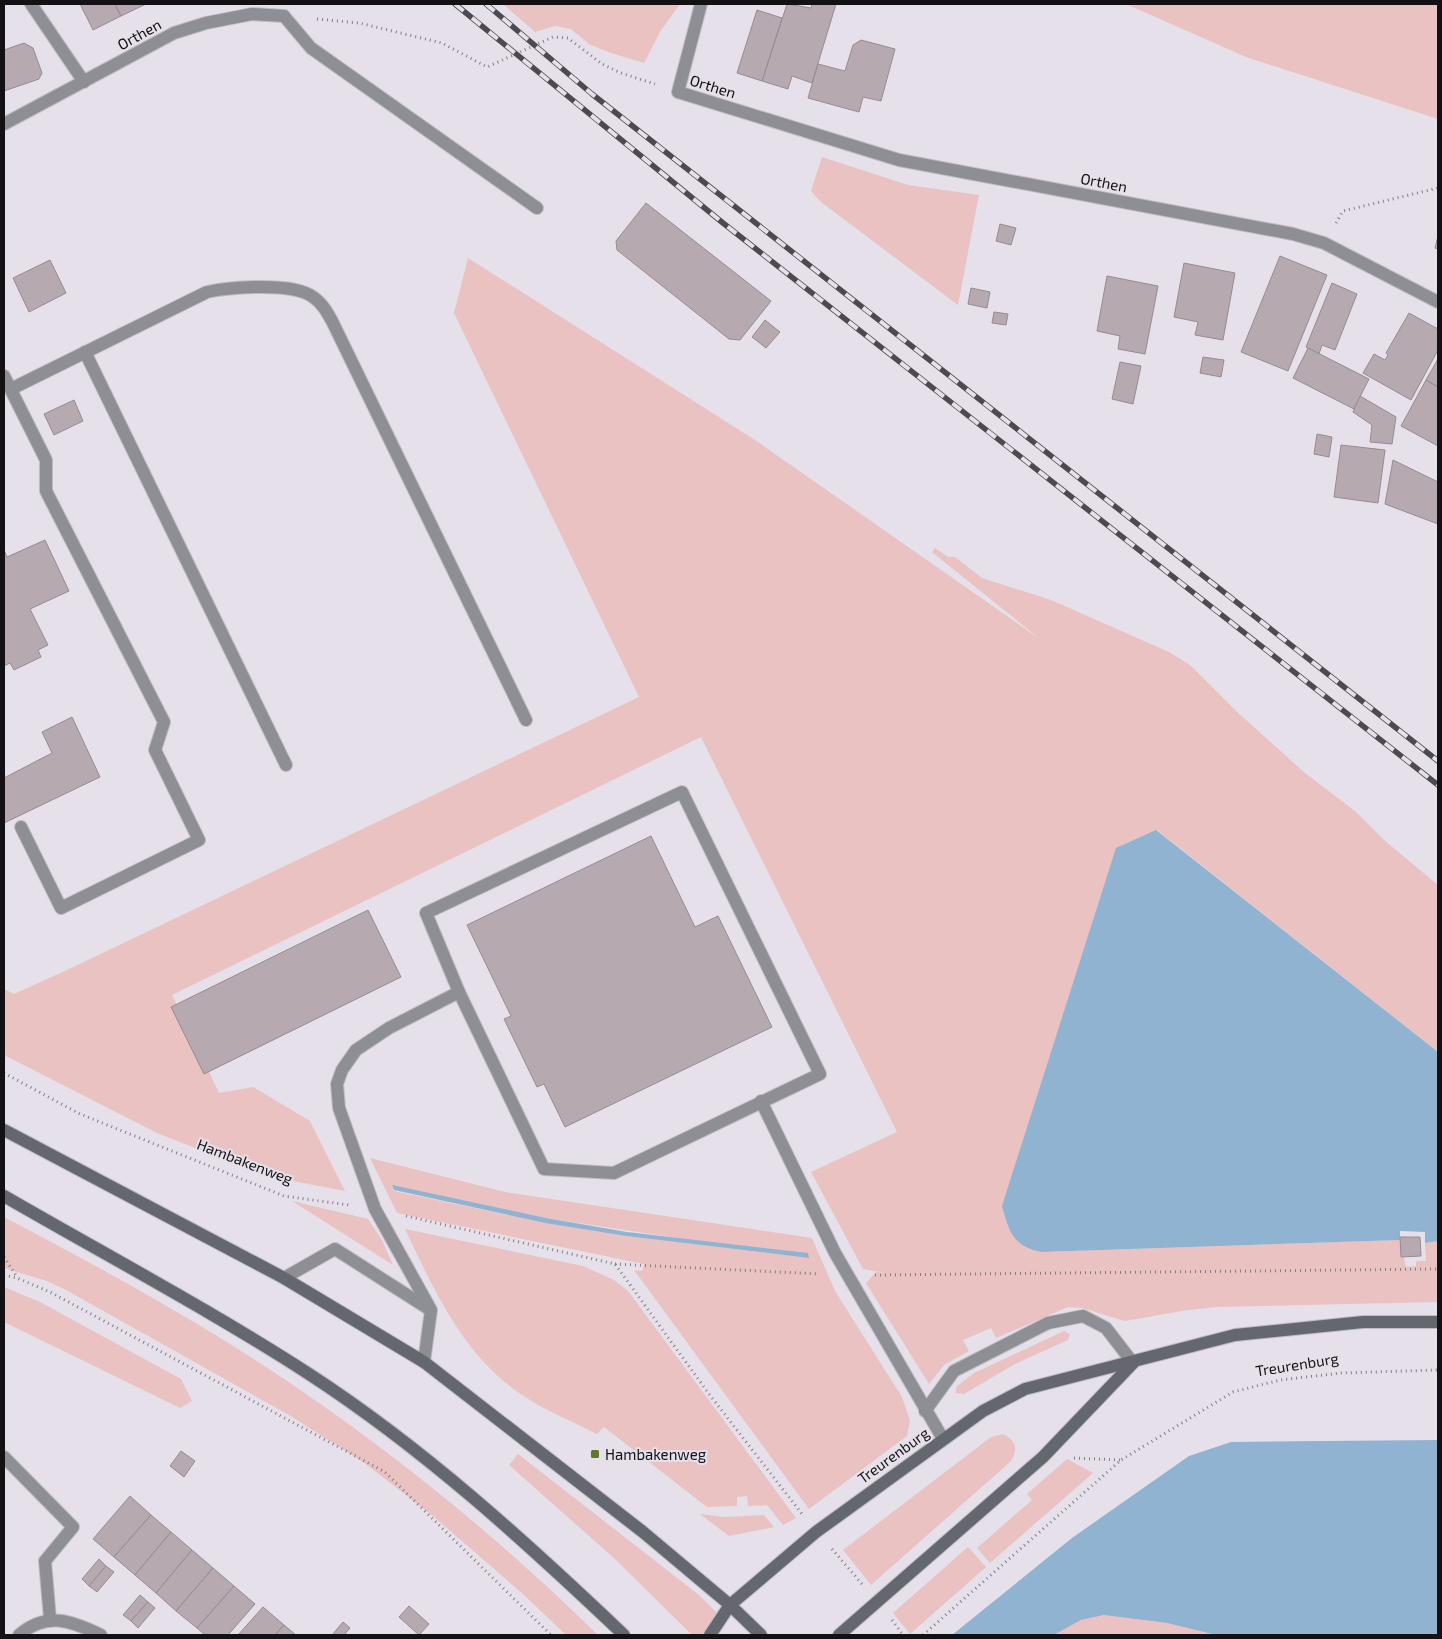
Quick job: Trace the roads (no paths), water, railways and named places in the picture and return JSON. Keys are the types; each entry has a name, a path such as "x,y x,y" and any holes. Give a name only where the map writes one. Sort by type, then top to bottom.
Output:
{"main road":[{"path":"4,1130 284,1278 424,1362 643,1532 730,1605 760,1635"},
{"path":"4,1196 310,1374 413,1448 454,1482 560,1574 624,1635"},
{"name":"Treurenburg","path":"710,1635 730,1605 816,1532 983,1411 1025,1389 1133,1363 1186,1346 1235,1335 1362,1322 1438,1322"},
{"name":"Treurenburg","path":"839,1635 1043,1457 1133,1363"}],"street":[{"path":"31,4 84,82"},
{"name":"Orthen","path":"702,4 678,92 899,160 1293,234 1324,243 1438,302"},
{"name":"Orthen","path":"4,124 174,33 206,23 252,14 284,16 311,48 537,208"},
{"path":"11,389 207,292 230,287 297,289 312,296 322,305 332,321 526,720"},
{"path":"85,352 286,765"},
{"path":"4,376 46,460 46,491 164,722 156,750 199,840 60,908 21,827"},
{"path":"682,792 820,1074 614,1173 544,1169 459,992 426,914 682,792"},
{"path":"424,1362 431,1310 375,1208 339,1108 336,1084 342,1070 356,1050 389,1028 459,992"},
{"path":"761,1101 835,1253 943,1439"},
{"path":"284,1278 336,1249 431,1310"},
{"path":"925,1410 954,1371 1048,1323 1083,1316 1106,1328 1133,1363"},
{"path":"4,1457 73,1527 45,1561 50,1619"},
{"path":"19,1635 27,1628 50,1619 76,1622 102,1635"}],"water":[{"path":"1156,830 1438,1052 1438,1241 1425,1243 1425,1232 1400,1231 1400,1240 1042,1252 1032,1250 1018,1242 1010,1230 1002,1206 1116,848"},
{"path":"392,1185 546,1218 627,1232 808,1253 809,1258 626,1236 545,1223 394,1190"},
{"path":"1438,1440 1438,1635 1216,1635 1167,1623 1104,1615 1081,1620 1054,1635 952,1635 1072,1538 1189,1456 1231,1442"}],"railway":[{"path":"455,4 723,223 1438,785"},
{"path":"486,4 592,94 1438,761"}],"place":[{"name":"Hambakenweg","path":"595,1454"}]}
